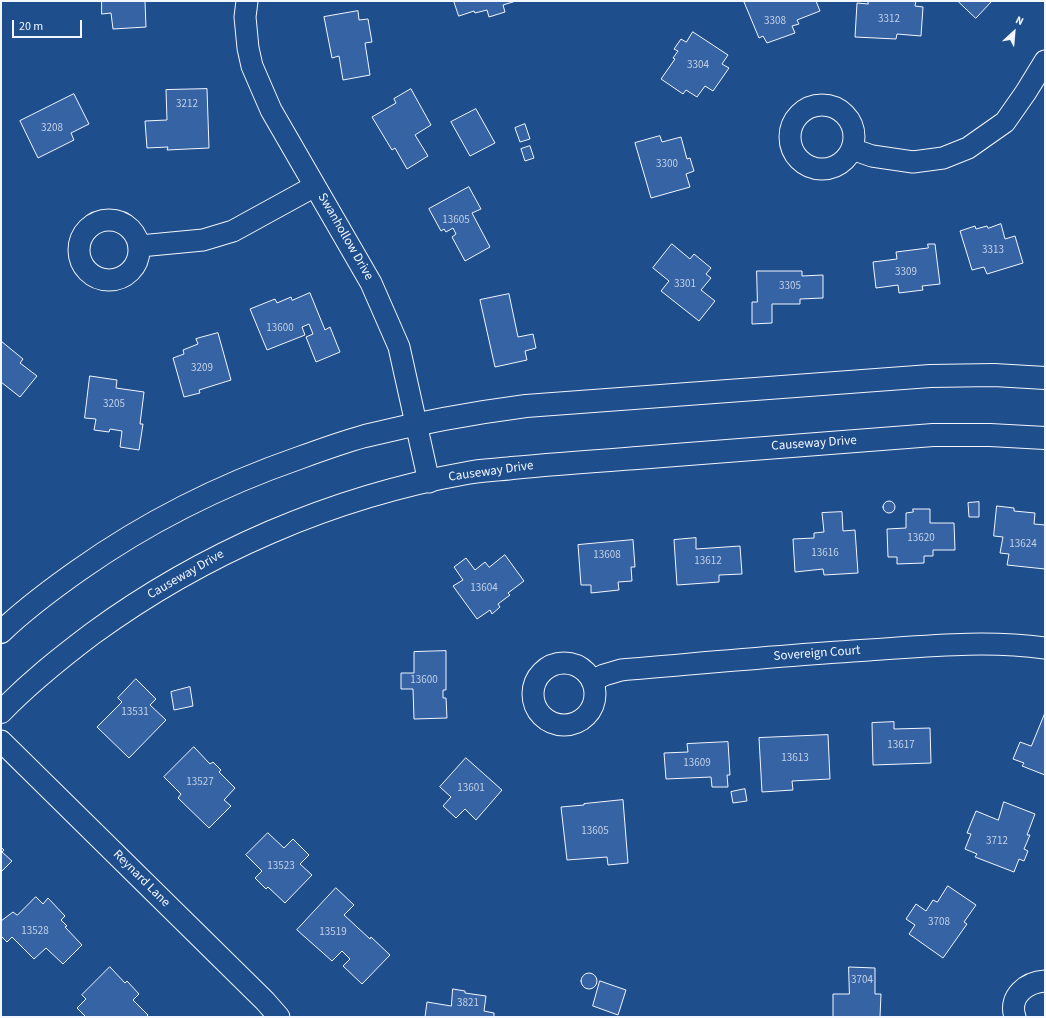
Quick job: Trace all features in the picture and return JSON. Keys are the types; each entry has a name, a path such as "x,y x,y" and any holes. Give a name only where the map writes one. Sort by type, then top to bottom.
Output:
{"street":[{"name":"Swanhollow Drive","path":"246,1 245,17 248,48 252,66 271,110 371,283 399,347 429,482"},
{"path":"852,149 872,156 913,162 943,158 968,148 1005,122 1045,61"},
{"path":"140,246 203,240 233,231 315,186"},
{"path":"1,632 15,618 107,551 159,520 217,490 262,471 334,445 365,436 473,413 526,406 930,376 994,375 1045,378"},
{"name":"Causeway Drive","path":"1,712 51,665 121,613 178,578 224,553 280,528 358,500 392,490 469,473 549,464 933,435 990,435 1045,438"},
{"name":"Sovereign Court","path":"592,681 604,675 621,670 797,655 966,643 1024,645 1045,648"},
{"name":"Reynard Lane","path":"1,741 279,1017"},
{"path":"1015,1017 1014,1003 1018,994 1025,986 1034,982 1045,980"}],"building":[{"path":"102,1 145,1 146,27 113,29 111,13 102,14"},
{"path":"454,1 516,1 503,5 505,12 489,17 487,10 475,13 474,11 459,16"},
{"path":"816,1 820,11 797,20 799,24 792,26 795,33 767,43 763,36 759,38 744,2"},
{"path":"868,1 916,1 915,6 923,7 921,36 897,34 896,39 855,37 857,3 868,4"},
{"path":"958,1 992,1 976,18"},
{"path":"358,11 359,20 368,19 372,42 365,43 370,75 343,80 339,56 332,58 324,17"},
{"path":"693,32 728,55 722,64 729,68 713,91 705,86 697,97 686,90 683,94 661,79 675,59 673,58 678,51 674,49 681,39 686,42"},
{"path":"207,89 209,148 167,150 168,147 147,148 145,121 167,120 166,90"},
{"path":"411,89 431,125 415,135 428,156 407,169 395,148 392,150 372,117 396,103 394,99"},
{"path":"74,94 89,124 71,133 74,140 38,158 20,121"},
{"path":"476,109 495,143 470,156 451,122"},
{"path":"525,124 530,139 520,142 515,128"},
{"path":"660,136 662,142 681,137 687,159 690,158 694,171 686,174 690,187 651,198 635,143"},
{"path":"530,146 534,158 525,161 521,149"},
{"path":"469,187 481,209 472,213 490,247 465,261 452,237 456,234 453,228 446,232 444,229 441,231 429,209"},
{"path":"1001,224 1005,239 1015,236 1023,263 987,274 984,267 972,270 960,231 975,226 976,229 987,226 988,228"},
{"path":"672,244 690,259 694,254 711,268 706,274 711,278 701,290 715,301 699,321 661,291 669,281 653,268"},
{"path":"928,244 935,244 940,284 922,286 923,290 899,293 898,285 876,288 873,262 897,259 896,252 928,248"},
{"path":"757,271 802,271 802,276 823,275 823,298 800,299 800,304 772,304 772,323 752,324 752,302 757,302"},
{"path":"310,293 325,330 330,327 340,352 316,362 306,337 313,334 309,324 302,327 305,335 267,350 250,309 275,299 277,303 291,297 292,300"},
{"path":"509,294 518,337 533,334 536,348 525,351 527,360 495,367 480,300"},
{"path":"218,333 231,380 199,390 200,393 184,397 173,358 184,354 183,350 198,344 196,339"},
{"path":"1,341 23,359 20,363 37,376 20,397 1,382"},
{"path":"90,376 117,380 116,388 144,392 140,424 143,424 139,450 120,447 122,431 110,429 109,432 94,430 96,419 85,418"},
{"path":"887,501 891,501 895,507 891,513 887,513 883,509 883,505"},
{"path":"979,502 979,517 969,517 968,503"},
{"path":"997,506 1014,508 1014,511 1035,513 1034,524 1045,525 1045,569 1007,565 1009,554 1000,553 1003,537 994,536"},
{"path":"913,509 930,509 930,523 954,523 955,550 933,550 933,556 924,556 924,563 897,564 897,557 888,557 887,529 906,528 906,513 913,512"},
{"path":"842,512 843,531 855,530 858,573 824,575 823,569 795,572 793,539 814,538 814,533 824,532 822,513"},
{"path":"696,538 696,549 740,546 742,574 719,575 719,582 677,585 674,540"},
{"path":"633,540 635,567 631,567 632,581 618,582 619,590 591,593 591,585 581,585 578,545"},
{"path":"505,555 524,581 508,593 510,595 498,604 500,607 492,614 490,610 477,619 453,586 463,580 454,567 466,558 475,570 485,562 489,567"},
{"path":"446,651 446,690 443,690 443,698 446,698 447,718 414,719 413,689 401,689 401,673 414,673 414,652"},
{"path":"136,679 156,699 150,705 166,720 129,758 97,727 122,702 118,698"},
{"path":"190,687 193,706 174,710 171,692"},
{"path":"1045,713 1045,775 1022,766 1024,763 1013,759 1020,742 1031,746"},
{"path":"894,722 894,729 930,728 931,763 873,765 872,723"},
{"path":"828,735 830,779 792,781 793,790 762,792 759,738"},
{"path":"728,742 730,775 727,775 728,787 712,787 711,777 666,779 664,753 688,752 687,744"},
{"path":"194,747 210,764 213,762 221,770 219,772 235,788 224,800 231,806 209,828 178,798 181,794 164,777"},
{"path":"466,758 502,790 476,820 465,809 456,818 443,806 451,797 440,787"},
{"path":"745,789 747,801 733,803 731,792"},
{"path":"623,800 628,863 608,865 607,857 567,860 561,807"},
{"path":"1004,802 1035,814 1027,835 1030,835 1024,849 1028,851 1024,861 1019,859 1014,872 975,857 977,854 965,849 971,834 967,833 976,811 998,820"},
{"path":"268,833 284,848 293,839 309,855 300,864 312,875 285,903 268,887 266,889 255,878 262,871 246,855"},
{"path":"1,847 4,850 2,852 12,861 1,872"},
{"path":"948,886 976,905 964,922 967,924 943,958 909,934 915,925 906,919 916,904 926,911 933,900 937,902"},
{"path":"336,888 354,905 344,915 390,955 362,984 343,966 350,959 342,951 332,961 297,930"},
{"path":"36,897 43,904 48,898 65,916 61,920 67,926 65,927 82,945 63,964 46,948 34,959 12,937 7,942 1,936 1,921 13,912 17,915"},
{"path":"110,967 125,983 127,981 139,994 133,1000 148,1015 146,1017 86,1017 77,1008 86,999 82,995"},
{"path":"849,967 875,968 875,994 881,994 880,1017 833,1017 833,994 849,994"},
{"path":"589,973 596,978 597,981 592,988 589,989 582,984 581,981 586,974"},
{"path":"600,981 626,990 618,1015 593,1006"},
{"path":"453,989 465,991 465,993 486,996 484,1011 494,1013 494,1017 425,1017 427,1002 451,1006"}]}
